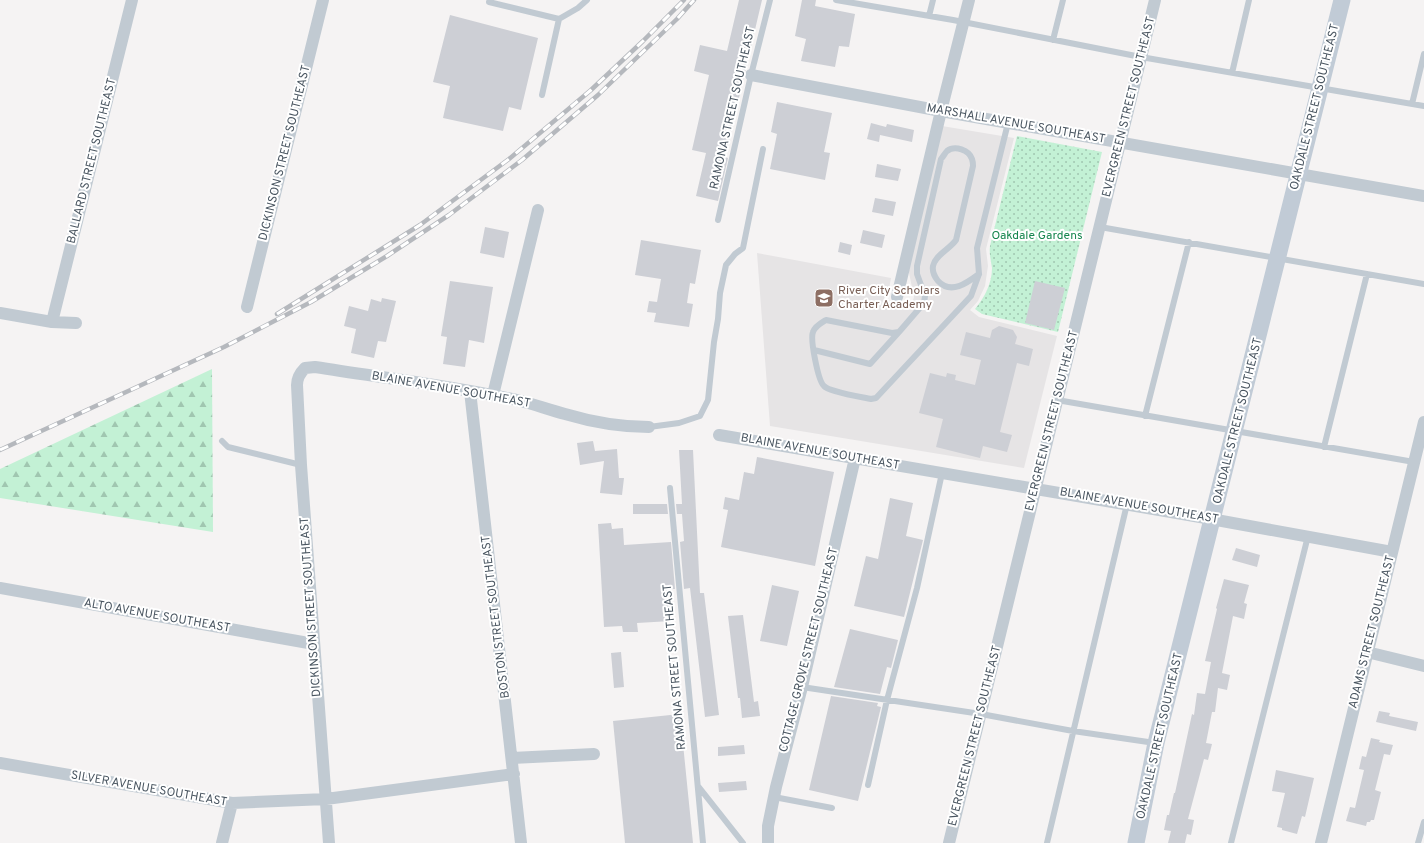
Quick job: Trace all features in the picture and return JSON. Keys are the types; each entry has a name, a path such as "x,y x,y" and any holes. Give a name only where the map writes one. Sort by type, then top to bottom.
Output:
{"street":[{"name":"BALLARD STREET SOUTHEAST","path":"52,322 132,0"},
{"name":"DICKINSON STREET SOUTHEAST","path":"247,307 323,0"},
{"path":"897,297 969,0"},
{"name":"EVERGREEN STREET SOUTHEAST","path":"949,843 1155,0"},
{"name":"OAKDALE STREET SOUTHEAST","path":"1136,843 1156,743 1342,0"},
{"name":"MARSHALL AVENUE SOUTHEAST","path":"751,75 941,111 1424,196"},
{"path":"493,395 538,210"},
{"path":"0,313 52,322 76,323"},
{"name":"BLAINE AVENUE SOUTHEAST","path":"301,372 304,368 315,367 470,391 522,401 593,420 614,424 649,427"},
{"name":"DICKINSON STREET SOUTHEAST","path":"301,372 297,380 301,465 329,843"},
{"name":"BOSTON STREET SOUTHEAST","path":"470,391 521,843"},
{"name":"ADAMS STREET SOUTHEAST","path":"1321,843 1424,422"},
{"name":"BLAINE AVENUE SOUTHEAST","path":"720,434 1213,519 1392,552"},
{"name":"COTTAGE GROVE STREET SOUTHEAST","path":"768,843 768,826 774,797 802,687 855,458"},
{"name":"ALTO AVENUE SOUTHEAST","path":"0,588 314,644"},
{"path":"1367,652 1424,666"},
{"path":"512,758 594,754"},
{"name":"SILVER AVENUE SOUTHEAST","path":"0,763 232,803 326,799 514,774"},
{"path":"222,843 232,803"}],"lane":[{"path":"489,2 559,19 578,8 587,0"},
{"name":"RAMONA STREET SOUTHEAST","path":"718,220 751,75 770,0"},
{"path":"836,0 964,22 1141,57 1424,106"},
{"path":"929,16 933,0"},
{"path":"1053,40 1063,0"},
{"path":"1232,73 1249,0"},
{"path":"542,95 559,19"},
{"path":"1412,104 1424,54"},
{"path":"900,332 892,334 826,320 818,325 813,331 812,338 818,377 823,386 830,390 871,399 876,398 971,296 979,274 977,248 1008,123"},
{"path":"814,350 870,364 900,332 924,303 925,296 917,274 917,266 941,160 948,151 955,148 969,154 972,159 973,166 956,240 952,246 938,257 933,266 934,276 946,287 955,288 965,285 979,274"},
{"path":"649,427 679,423 700,416 708,400 720,293 726,266 735,254 743,248 763,149"},
{"path":"1100,227 1424,284"},
{"path":"1145,416 1189,242"},
{"path":"1324,447 1367,274"},
{"path":"1057,400 1414,462"},
{"path":"222,441 228,447 301,465"},
{"path":"868,785 887,700 916,588 942,473"},
{"name":"RAMONA STREET SOUTHEAST","path":"670,488 702,843"},
{"path":"1047,843 1127,504"},
{"path":"1231,843 1308,536"},
{"path":"802,687 1156,743"},
{"path":"697,785 743,843"},
{"path":"774,797 832,808"},
{"path":"1418,843 1424,822"}],"shaded area":[{"name":"River City Scholars Charter Academy","path":"942,126 1014,138 986,249 988,266 985,286 978,301 970,310 979,317 1057,336 1024,468 770,426 757,253 891,278 886,305 908,308 914,297 908,268"}],"green space":[{"name":"Oakdale Gardens","path":"1017,136 1102,152 1058,332 982,314 975,309 991,280 992,268 990,246"},
{"path":"212,369 213,532 0,498 0,469"}],"building":[{"path":"739,0 762,0 725,157 728,158 718,201 696,196 706,153 692,150 709,75 694,71 700,45 727,51"},
{"path":"802,0 816,0 815,6 855,14 849,47 839,46 835,67 801,61 806,39 795,36"},
{"path":"450,15 538,38 521,110 509,107 503,131 443,118 450,86 433,82"},
{"path":"777,102 832,113 824,152 830,153 825,180 770,169 777,134 771,132"},
{"path":"871,123 886,127 887,124 914,130 912,142 880,135 879,142 867,139"},
{"path":"877,164 901,169 898,181 875,177"},
{"path":"875,198 896,202 893,216 872,212"},
{"path":"485,227 509,232 504,258 480,253"},
{"path":"863,230 885,235 882,248 860,243"},
{"path":"641,240 701,250 695,284 690,283 687,303 693,304 689,327 654,322 656,313 647,312 649,301 657,302 661,279 635,275"},
{"path":"840,242 852,245 850,255 838,252"},
{"path":"450,281 493,287 484,343 469,340 465,367 443,364 447,337 441,336"},
{"path":"1035,281 1065,288 1054,330 1025,323"},
{"path":"382,298 396,301 386,342 378,341 374,358 351,353 356,329 344,326 349,306 368,311 371,299 381,302"},
{"name":"River City Scholars Charter Academy","path":"999,326 1013,330 1017,337 1015,344 1033,349 1029,366 1017,363 1000,432 1012,435 1007,452 983,446 980,458 936,447 943,419 919,413 930,373 946,377 947,373 956,375 955,380 975,385 981,360 960,355 966,332 990,338 992,330"},
{"path":"593,441 595,451 617,449 619,478 624,478 622,495 600,493 604,461 580,465 577,443"},
{"path":"679,450 693,450 700,593 704,593 719,715 705,717 690,588 684,589 680,542 684,541 682,514 677,514 676,504 682,504"},
{"path":"757,457 834,472 815,566 721,547 728,510 723,509 725,497 739,500 744,472 754,474"},
{"path":"890,498 913,503 906,536 923,540 904,617 854,606 866,556 878,559"},
{"path":"633,504 667,504 668,514 633,514"},
{"path":"611,523 612,529 623,528 624,545 671,542 675,589 669,589 671,621 637,623 638,632 623,632 622,626 604,627 598,524"},
{"path":"1236,548 1260,555 1257,567 1232,560"},
{"path":"1224,579 1249,585 1244,603 1247,604 1244,619 1233,616 1222,673 1230,675 1227,690 1218,688 1215,712 1212,712 1206,743 1212,744 1208,760 1204,759 1188,819 1194,820 1191,835 1187,834 1185,843 1168,843 1171,831 1164,830 1167,815 1169,815 1175,793 1192,714 1194,715 1197,693 1205,694 1211,662 1205,661 1216,608"},
{"path":"772,585 799,591 787,646 760,641"},
{"path":"743,615 754,702 758,701 760,716 742,718 740,698 738,698 728,616"},
{"path":"850,629 898,640 891,668 887,667 880,694 834,687"},
{"path":"621,652 624,687 614,688 611,653"},
{"path":"831,696 878,703 877,706 881,707 858,801 809,790"},
{"path":"1379,711 1390,713 1389,716 1418,722 1416,731 1376,722"},
{"path":"680,714 693,843 625,843 613,721"},
{"path":"1371,738 1380,740 1379,742 1393,745 1390,755 1384,754 1375,790 1381,792 1374,820 1367,822 1366,826 1346,821 1350,807 1355,808 1364,770 1359,769 1362,756 1366,757"},
{"path":"744,745 745,754 718,756 718,747"},
{"path":"1276,770 1314,778 1305,817 1302,816 1297,834 1277,827 1285,793 1272,791"},
{"path":"746,781 747,790 719,792 718,783"}],"railway":[{"path":"277,314 420,225 509,159 591,90 684,0"},
{"path":"0,450 224,347 311,302 387,256 449,215 522,160 598,95 677,19 694,0"}],"place":[{"name":"River City Scholars Charter Academy","path":"824,298"}]}
